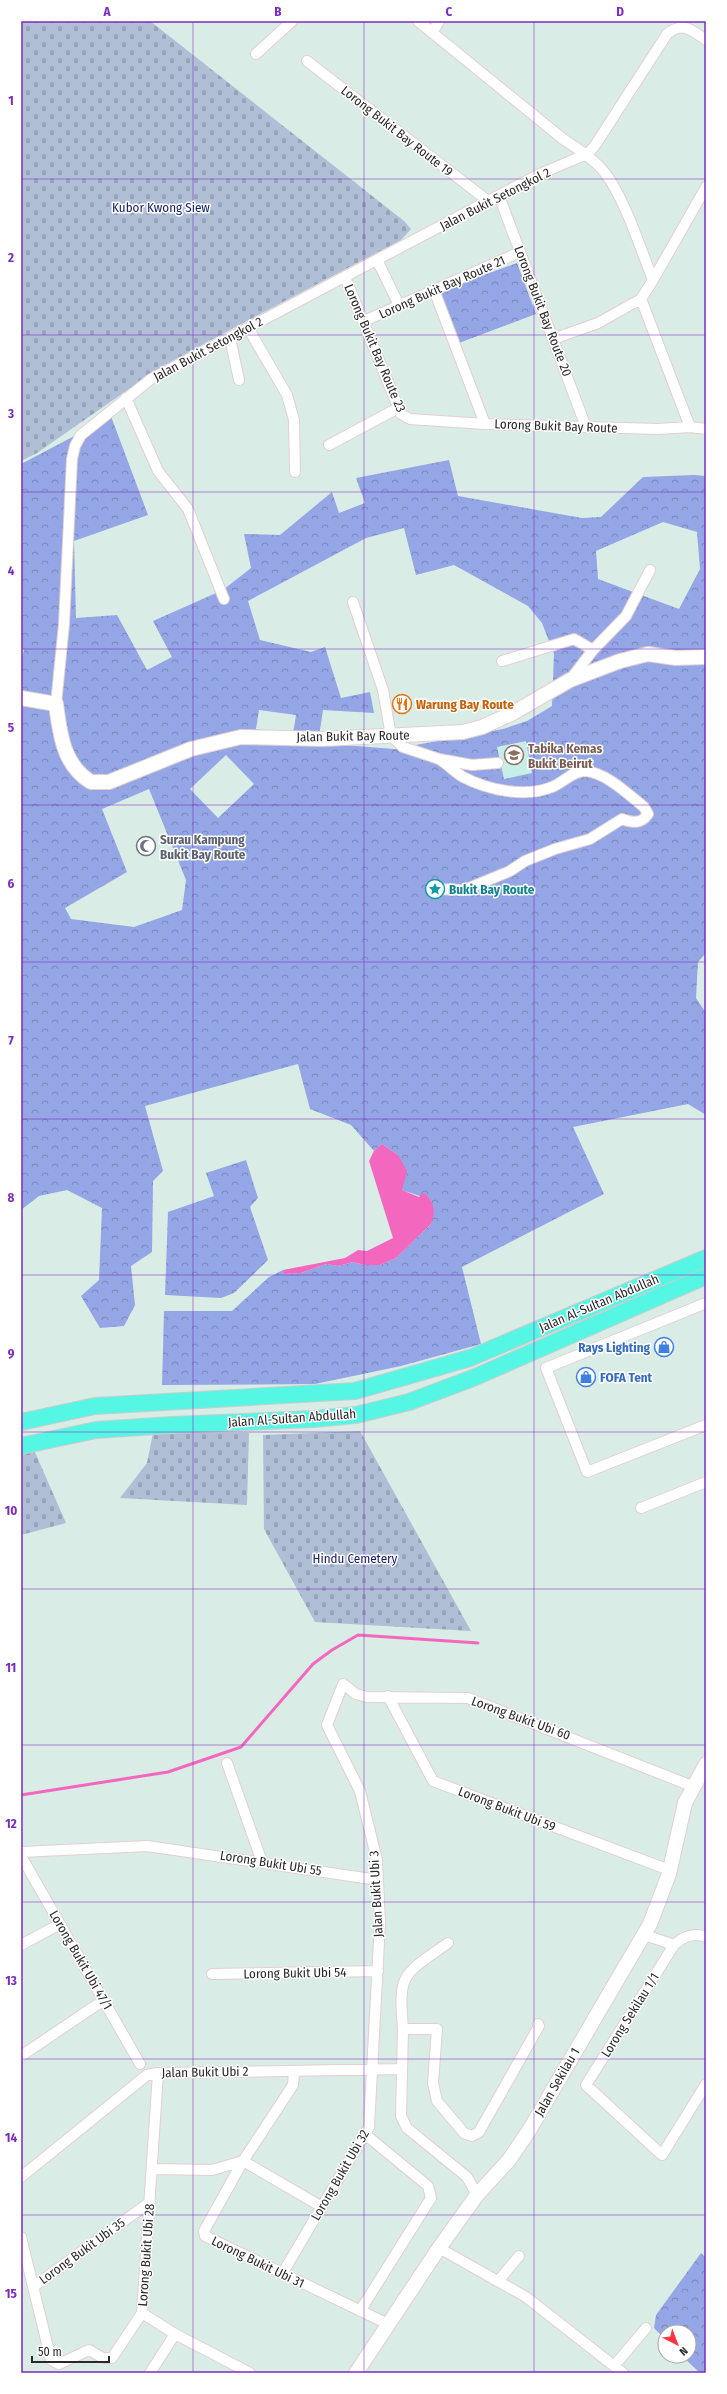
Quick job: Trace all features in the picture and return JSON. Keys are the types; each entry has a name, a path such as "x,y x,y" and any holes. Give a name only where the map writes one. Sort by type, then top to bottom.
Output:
{"main road":[{"name":"Jalan Al-Sultan Abdullah","path":"21,1422 95,1406 355,1391 470,1358 706,1258"},
{"name":"Jalan Al-Sultan Abdullah","path":"21,1446 96,1430 171,1424 313,1419 356,1415 408,1402 473,1378 706,1276"}],"street":[{"path":"256,54 292,21"},
{"path":"418,21 563,139 587,154 606,174 614,188 653,280"},
{"path":"432,33 439,21"},
{"path":"587,154 594,147 667,34 676,27 684,26 706,40"},
{"name":"Lorong Bukit Bay Route 19","path":"306,61 488,201"},
{"name":"Jalan Bukit Setongkol 2","path":"56,704 64,624 72,459 75,446 81,435 151,379 542,173 587,154"},
{"path":"553,339 598,323 641,299 706,187"},
{"name":"Lorong Bukit Bay Route 20","path":"499,196 586,427"},
{"name":"Lorong Bukit Bay Route 21","path":"364,321 520,252"},
{"path":"377,260 399,306"},
{"name":"Lorong Bukit Bay Route 23","path":"345,277 398,408 401,414 407,418"},
{"path":"434,290 485,424"},
{"path":"641,299 690,427"},
{"path":"248,328 287,395 294,420 295,472"},
{"path":"230,338 239,380"},
{"path":"126,398 158,471 188,508 224,600"},
{"path":"329,445 398,408"},
{"name":"Lorong Bukit Bay Route","path":"407,418 414,421 485,424 658,429 690,427 706,428"},
{"path":"570,680 593,650 626,616 650,570"},
{"path":"353,602 383,690 386,718 392,736 403,747 439,758 472,765 498,763"},
{"path":"502,660 574,639 593,650"},
{"name":"Jalan Bukit Bay Route","path":"56,704 61,742 67,756 82,777 91,782 109,782 191,750 229,738 254,736 323,739 463,732 482,727 513,713 570,680 634,656 648,654 676,658 706,657"},
{"path":"21,698 56,704"},
{"path":"435,889 464,890 510,871 525,861 555,849 590,839 622,819 632,823 644,820 648,814 644,807 605,777 584,771 571,775 552,787 528,792 495,789 463,776 439,758"},
{"path":"706,1303 546,1368 587,1472 706,1425"},
{"path":"641,1508 706,1482"},
{"name":"Lorong Bukit Ubi 60","path":"343,1684 361,1696 468,1698 692,1786"},
{"name":"Jalan Bukit Ubi 3","path":"343,1684 327,1726 364,1800 377,1860 380,1924 374,2069"},
{"name":"Lorong Bukit Ubi 59","path":"388,1696 433,1781 664,1868 668,1874"},
{"path":"227,1763 262,1862"},
{"name":"Jalan Sekilau 1","path":"356,2373 439,2248 478,2195 509,2160 530,2129 645,1935 668,1874 682,1813 692,1786 706,1764"},
{"name":"Lorong Bukit Ubi 55","path":"21,1852 147,1846 164,1847 378,1880"},
{"name":"Lorong Bukit Ubi 47/1","path":"21,1856 140,2064"},
{"path":"21,1945 60,1924"},
{"path":"645,1935 674,1945 683,1937 700,1935 706,1937"},
{"path":"448,1943 412,1969 403,1981 400,1998 403,2030 401,2116 407,2128 467,2177 478,2195"},
{"name":"Lorong Sekilau 1/1","path":"674,1945 586,2085 662,2155 706,2084"},
{"name":"Lorong Bukit Ubi 54","path":"212,1974 378,1971"},
{"path":"21,2056 104,2000"},
{"path":"403,2030 437,2028 434,2083 437,2101 464,2133 472,2136 479,2132 539,2026 538,2024"},
{"name":"Lorong Bukit Ubi 32","path":"282,2274 366,2134 369,2127 374,2069"},
{"name":"Jalan Bukit Ubi 2","path":"21,2178 147,2075 158,2073 401,2069"},
{"path":"152,2169 212,2170 243,2161 293,2085 294,2071"},
{"name":"Lorong Bukit Ubi 28","path":"158,2073 142,2314 231,2369 250,2373"},
{"path":"360,2311 431,2198 428,2186 366,2134"},
{"path":"243,2161 322,2207"},
{"name":"Lorong Bukit Ubi 31","path":"243,2161 204,2231 205,2236 388,2324"},
{"name":"Lorong Bukit Ubi 35","path":"33,2287 150,2202"},
{"path":"21,2237 51,2360 54,2363 59,2364 89,2350 103,2358 112,2358 142,2314"},
{"path":"439,2248 499,2280 526,2297 623,2373"},
{"path":"499,2280 518,2256"},
{"path":"614,2366 646,2328"},
{"path":"150,2373 175,2334"}],"shaded area":[{"name":"Tabika Kemas Bukit Beirut","path":"526,740 532,773 504,779 497,746"},
{"path":"382,1144 398,1155 407,1171 402,1190 419,1197 422,1193 427,1195 433,1205 434,1214 431,1224 396,1258 380,1265 364,1265 353,1262 338,1266 326,1264 301,1273 284,1274 283,1270 345,1258 358,1250 367,1251 393,1238 369,1161 374,1151"}],"green space":[{"name":"Kubor Kwong Siew","path":"21,21 150,21 404,221 411,229 401,240 207,342 149,375 37,453 21,461"},
{"path":"517,263 536,314 459,343 440,291"},
{"path":"109,411 148,515 74,541 76,618 117,615 147,670 172,657 153,621 223,590 251,568 244,534 280,535 332,492 339,513 365,503 356,478 449,460 458,496 582,518 601,517 643,477 706,476 706,953 698,962 696,998 706,1013 706,1115 688,1104 573,1127 604,1194 462,1267 481,1344 401,1366 315,1384 162,1385 164,1311 232,1311 269,1277 283,1270 284,1274 301,1273 326,1264 338,1266 353,1262 364,1265 380,1265 396,1258 431,1224 420,1196 402,1190 398,1155 382,1144 374,1151 351,1125 310,1109 298,1064 145,1106 163,1171 153,1181 152,1252 131,1266 135,1305 124,1326 100,1328 81,1296 99,1280 102,1208 67,1190 39,1196 21,1210 21,661 24,650 21,649 21,464 78,434","holes":["663,522 697,532 700,569 679,609 598,579 596,551","404,528 416,575 454,565 528,606 542,623 554,654 552,706 527,721 503,729 394,749 318,743 323,710 374,713 370,692 341,698 325,647 311,652 260,640 248,601 366,538","259,710 296,715 293,734 256,729","526,741 532,773 504,779 497,747","226,755 254,784 218,818 190,789","149,789 186,880 182,910 134,927 71,919 65,908 127,872 102,809"]},
{"path":"246,1160 258,1198 250,1207 268,1260 234,1293 221,1298 165,1295 168,1212 214,1196 206,1173"},
{"name":"Hindu Cemetery","path":"360,1431 471,1631 315,1622 264,1529 263,1435"},
{"path":"153,1433 249,1433 247,1505 120,1498 147,1463"},
{"path":"34,1450 66,1523 21,1535 21,1453"},
{"path":"701,2253 706,2258 706,2373 700,2373 690,2364 697,2364 697,2324 657,2324 657,2331 654,2328 656,2315"}],"waterway":[{"path":"21,1795 168,1772 241,1747 313,1664 332,1650 358,1635 478,1643"}],"place":[{"name":"Warung Bay Route","path":"402,704"},
{"name":"Tabika Kemas Bukit Beirut","path":"514,755"},
{"name":"Surau Kampung Bukit Bay Route","path":"146,846"},
{"name":"Bukit Bay Route","path":"435,889"},
{"name":"Rays Lighting","path":"664,1347"},
{"name":"FOFA Tent","path":"586,1377"}]}
